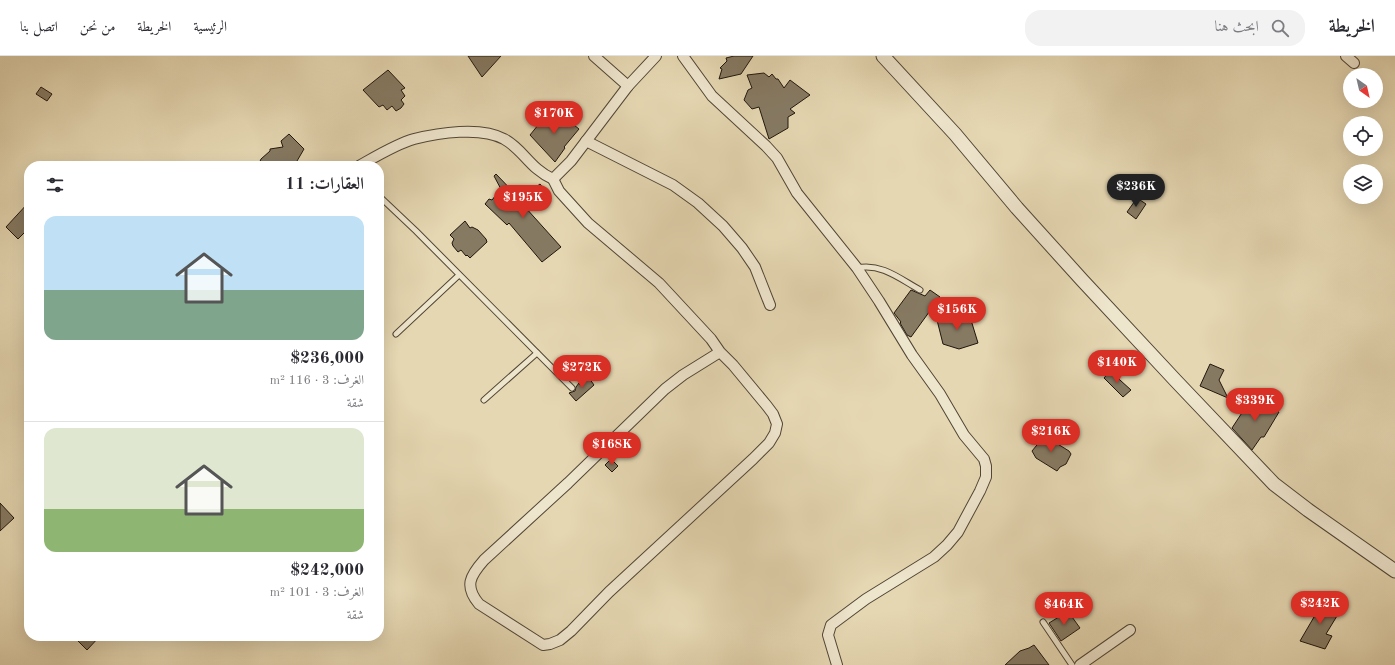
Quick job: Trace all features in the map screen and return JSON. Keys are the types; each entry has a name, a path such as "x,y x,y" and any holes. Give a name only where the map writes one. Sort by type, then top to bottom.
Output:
{"street":[{"path":"594,56 628,86"},
{"path":"553,179 571,161 628,86 656,56"},
{"path":"683,56 712,96 777,158 797,193 857,268 912,355 940,394 964,435 984,459 986,466 986,477 970,512 958,532 947,545 934,557 866,599 831,625 828,635 837,665"},
{"path":"884,56 955,134 1017,208 1082,280 1274,484 1308,510 1395,571"},
{"path":"368,161 413,139 447,133 469,131 503,138 515,147 536,169 553,179 559,192 588,223 659,283 711,339 720,352 733,365 773,414 776,424 775,433 769,443 609,592 571,631 560,640 550,644 543,644 479,604 470,590 470,582 475,571 484,560 568,483 665,389 683,375 720,352"},
{"path":"586,141 673,185 703,208 723,226 742,248 755,267 770,305"},
{"path":"1080,665 1130,630"}],"lane":[{"path":"384,201 572,388"},
{"path":"857,268 864,266 883,269 920,290"},
{"path":"396,334 459,275"},
{"path":"484,400 537,353"},
{"path":"1043,622 1072,665"}],"building":[{"path":"468,56 501,56 482,77"},
{"path":"734,56 753,56 741,74 719,79 722,69 720,68 727,61 726,58"},
{"path":"388,70 405,88 401,90 405,96 401,100 404,104 396,111 392,106 387,110 383,105 379,107 363,90"},
{"path":"764,73 769,77 772,74 776,79 778,79 784,88 790,80 810,95 790,109 795,113 788,117 788,128 769,139 759,107 752,109 744,100 748,90 752,88 747,75"},
{"path":"41,87 52,94 47,101 36,94"},
{"path":"547,114 564,117 579,129 564,147 565,148 555,162 530,135"},
{"path":"289,134 304,149 297,161 260,161 270,151 270,149 283,147 281,141"},
{"path":"496,174 520,199 540,184 546,191 525,207 561,247 542,262 509,223 507,225 485,204 489,199 492,200 502,191 494,176"},
{"path":"1137,198 1146,204 1136,219 1127,212"},
{"path":"24,207 24,233 18,239 6,227"},
{"path":"465,221 470,228 472,227 478,230 487,242 470,258 461,250 458,252 453,246 452,243 454,239 450,235"},
{"path":"911,290 925,296 930,290 940,297 911,337 907,335 900,323 901,322 894,313"},
{"path":"959,309 964,316 971,320 978,343 959,349 943,344 937,320 950,315 950,312"},
{"path":"1210,364 1224,370 1219,380 1228,398 1200,386"},
{"path":"1110,371 1131,390 1123,397 1104,378"},
{"path":"589,378 594,385 576,401 569,393 575,391 579,383 580,385"},
{"path":"1253,396 1279,412 1264,437 1261,437 1252,450 1232,428"},
{"path":"1038,433 1049,436 1071,454 1066,464 1060,467 1057,471 1036,458 1032,451 1041,440"},
{"path":"611,459 618,466 612,472 605,465"},
{"path":"0,503 14,518 0,531"},
{"path":"1314,599 1340,611 1326,634 1332,636 1325,649 1300,641 1314,617 1310,615 1314,609 1310,606"},
{"path":"1067,610 1080,628 1061,641 1049,623"},
{"path":"78,641 95,641 87,650"},
{"path":"1034,645 1049,665 1005,665 1020,651"}]}
